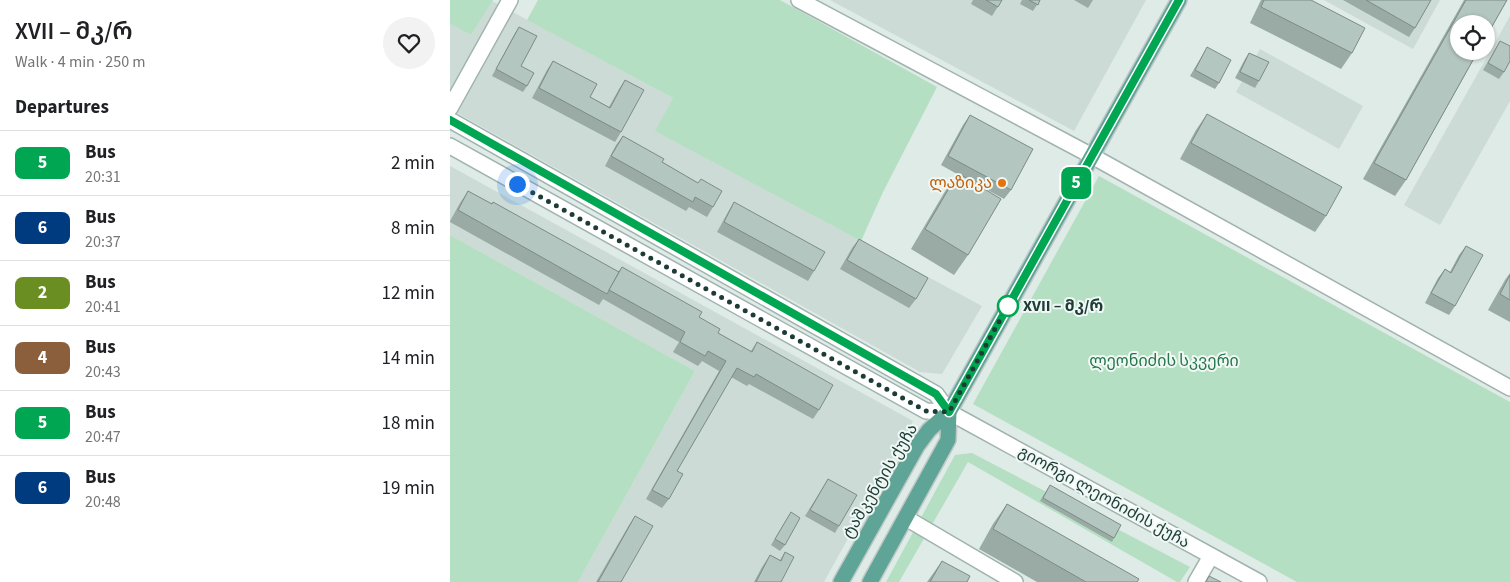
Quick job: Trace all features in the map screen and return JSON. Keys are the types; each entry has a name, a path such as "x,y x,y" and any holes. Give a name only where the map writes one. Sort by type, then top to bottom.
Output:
{"main road":[{"path":"870,582 948,440 949,412 1179,0"},
{"name":"ტაშკენტის ქუჩა","path":"841,582 917,446 929,430 949,412"}],"street":[{"path":"450,108 510,0"},
{"path":"799,0 1092,156 1510,388"},
{"name":"გიორგი ლეონიძის ქუჩა","path":"450,120 936,394 949,412 1259,582"},
{"name":"გიორგი ლეონიძის ქუჩა","path":"450,146 926,411 949,412"},
{"path":"906,518 1015,582"},
{"path":"1196,582 1211,556"}],"shaded area":[{"path":"830,0 1146,0 1074,131"},
{"path":"1324,0 1440,0 1413,49"},
{"path":"492,1 673,98 656,131 982,306 942,374 920,372 450,109 450,24 471,35"},
{"path":"1510,16 1510,101 1440,225 1404,205 1485,60 1495,60 1495,43"},
{"path":"1260,49 1363,106 1339,149 1236,92"},
{"path":"450,166 913,421 824,582 578,582 695,371 450,235"}],"green space":[{"path":"450,0 493,0 471,35 450,24"},
{"path":"538,0 780,0 937,87 883,192 861,241 655,131 673,98 527,20"},
{"name":"ლეონიძის სკვერი","path":"1099,176 1510,402 1510,582 1297,582 973,404"},
{"path":"450,235 695,371 578,582 450,582"},
{"path":"972,453 1190,567 1180,582 1177,582 968,462 899,582 886,582 955,455"}],"building":[{"path":"986,0 1002,0 998,7"},
{"path":"1029,0 1040,0 1038,5"},
{"path":"1264,0 1311,0 1365,28 1352,53 1261,7"},
{"path":"1366,0 1431,0 1415,28"},
{"path":"1466,0 1507,0 1495,21 1495,15 1458,15"},
{"path":"519,27 537,36 521,66 534,73 527,86 496,69"},
{"path":"1450,28 1450,60 1473,60 1406,180 1374,163"},
{"path":"1500,41 1510,46 1510,61 1504,72 1488,63 1490,60 1495,60 1495,50"},
{"path":"1207,47 1231,60 1219,83 1195,70"},
{"path":"1249,53 1269,62 1259,81 1240,72"},
{"path":"553,61 597,84 590,97 610,108 625,80 644,90 621,132 539,88"},
{"path":"1207,114 1342,187 1326,216 1191,143"},
{"path":"970,115 1033,149 1011,190 948,156"},
{"path":"623,136 664,159 662,162 698,183 701,179 722,191 713,207 695,197 693,202 611,156"},
{"path":"958,173 1001,199 968,255 925,229"},
{"path":"468,191 492,204 493,202 619,272 607,294 458,210"},
{"path":"734,202 825,252 814,271 724,222"},
{"path":"859,239 928,278 916,299 847,260"},
{"path":"1466,246 1483,255 1455,306 1431,293 1445,269 1451,273"},
{"path":"622,267 702,312 699,317 720,329 718,333 752,352 757,342 833,385 819,410 756,374 754,377 737,368 677,471 683,474 669,499 652,490 726,361 708,351 705,356 680,342 685,332 609,290"},
{"path":"1510,275 1510,300 1500,294"},
{"path":"828,479 857,495 839,526 810,510"},
{"path":"1050,485 1121,525 1114,538 1043,498"},
{"path":"1007,504 1139,579 1137,582 1086,582 993,529"},
{"path":"791,512 800,518 785,545 775,539"},
{"path":"635,516 653,526 621,582 598,582"},
{"path":"785,552 794,557 781,582 756,582 770,555 781,561"},
{"path":"942,561 970,576 967,582 930,582"},
{"path":"1209,576 1221,582 1206,582"}],"bus line":[{"name":"5","path":"450,120 936,394 949,412 1179,0"}],"place":[{"name":"ლაზიკა","path":"1002,183"},
{"name":"XVII – მკ/რ","path":"1008,306"}],"route":[{"path":"517,184 926,411 949,412 1011,300 1008,306"}]}
